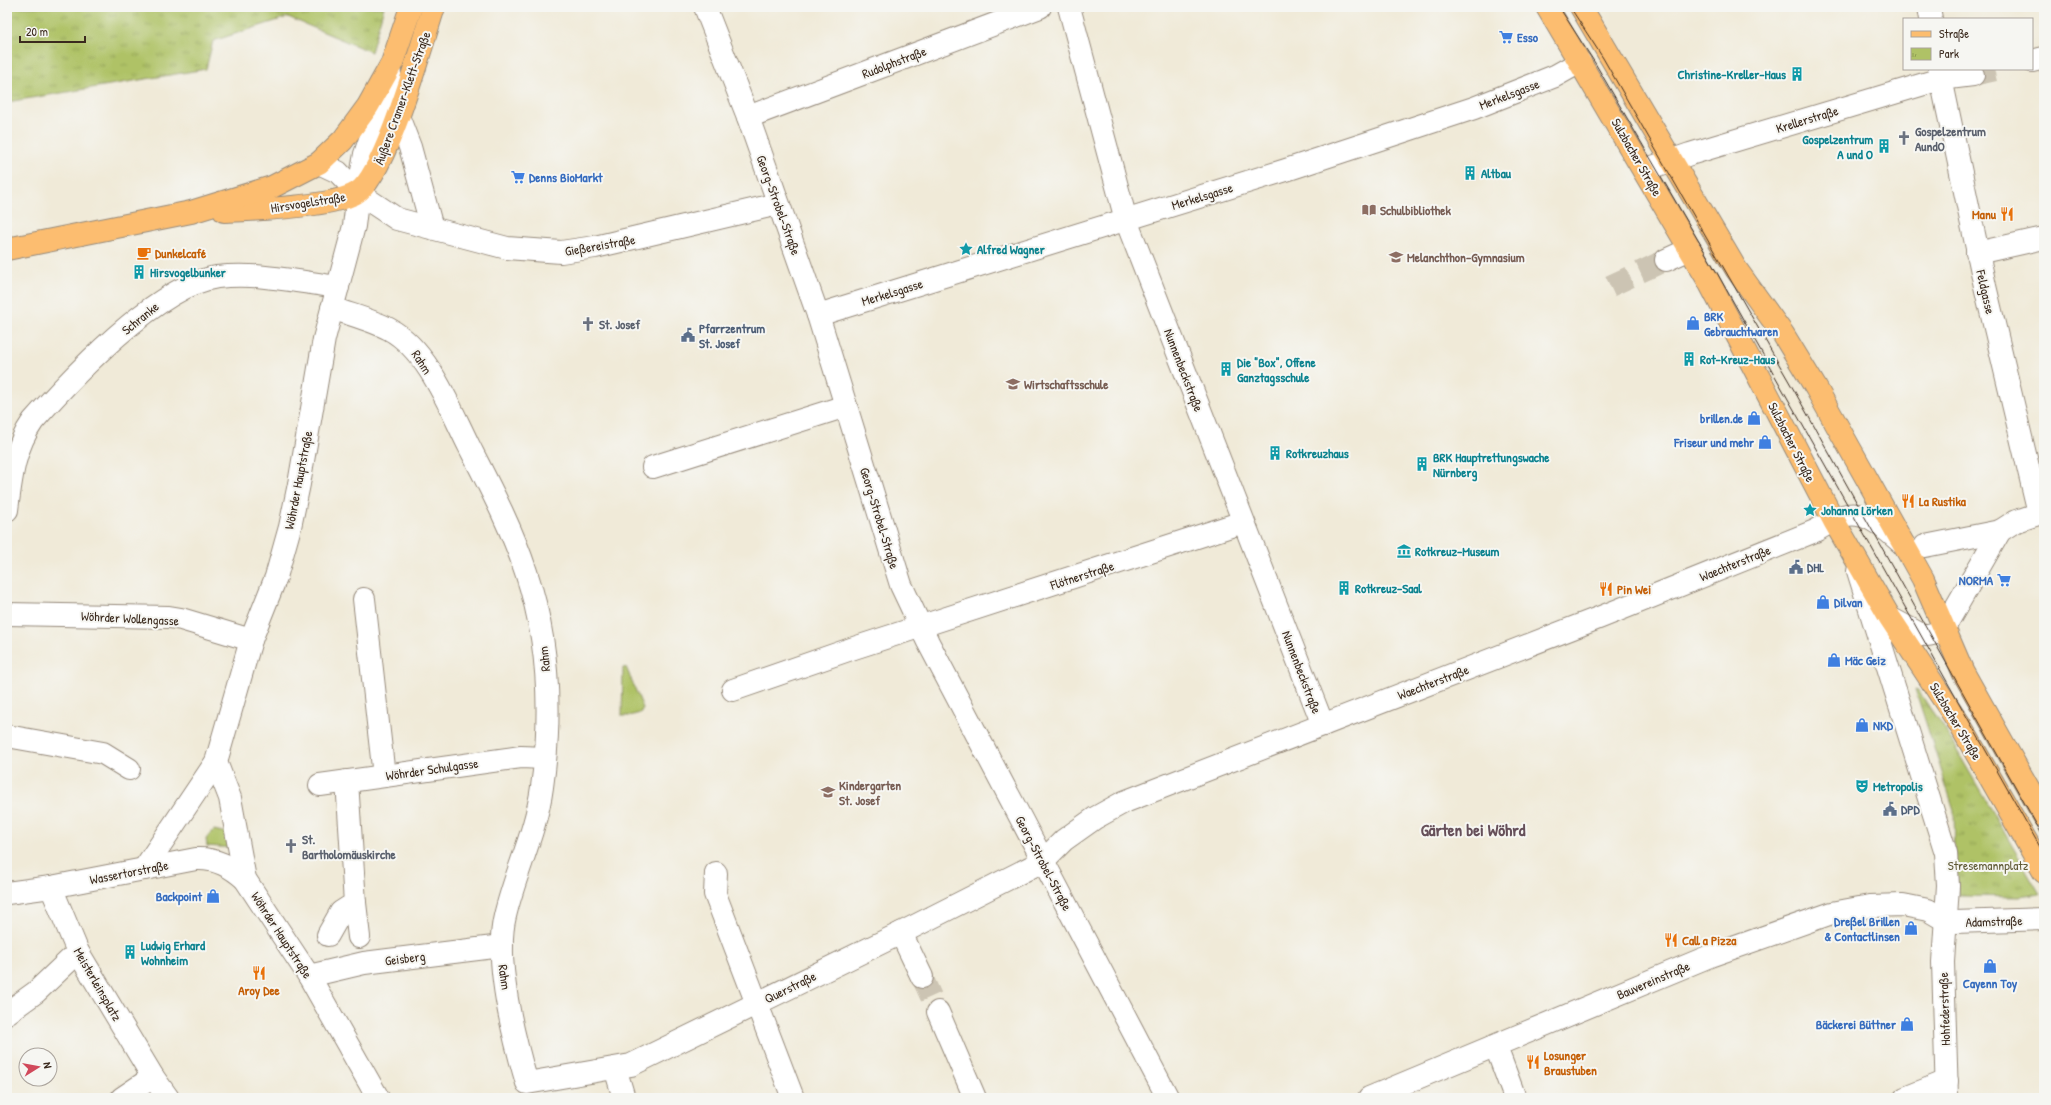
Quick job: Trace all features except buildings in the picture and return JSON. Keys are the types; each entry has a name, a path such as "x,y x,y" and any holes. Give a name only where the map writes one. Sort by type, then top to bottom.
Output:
{"main road":[{"name":"Äußere Cramer-Klett-Straße","path":"318,163 343,140 368,106 392,63 411,7"},
{"name":"Äußere Cramer-Klett-Straße","path":"358,193 365,186 378,167 398,116 434,7"},
{"name":"Sulzbacher Straße","path":"1547,7 1644,170 1721,304 1834,520 1890,618 1960,723 2044,872"},
{"path":"1581,7 1736,269 1806,370 1915,546 1923,579 1963,672 2044,816"},
{"name":"Hirsvogelstraße","path":"7,248 191,212 272,187 318,163"},
{"name":"Hirsvogelstraße","path":"191,212 244,210 316,203 348,197 358,193"}],"street":[{"name":"Georg-Strobel-Straße","path":"705,7 748,117 818,315 900,585 920,628 1168,1098"},
{"name":"Rudolphstraße","path":"748,117 1040,7"},
{"name":"Nunnenbeckstraße","path":"1069,7 1126,220 1323,725"},
{"path":"1929,7 1931,18"},
{"path":"2033,61 2044,58"},
{"name":"Merkelsgasse","path":"818,315 1126,220 1474,108 1554,76 1580,62"},
{"name":"Äußere Cramer-Klett-Straße","path":"358,193 365,154 381,107 392,63"},
{"name":"Krellerstraße","path":"1644,170 1940,74 1973,75"},
{"name":"Feldgasse","path":"1940,74 1977,253 2042,513"},
{"path":"398,116 410,147 432,228"},
{"name":"Hirsvogelstraße","path":"318,163 338,172 358,193"},
{"name":"Gießereistraße","path":"358,193 397,219 507,248 561,252 618,243 778,204"},
{"name":"Wöhrder Hauptstraße","path":"144,869 216,762 251,640 276,577 290,527 324,339 354,226 358,193"},
{"path":"1977,253 2044,238"},
{"path":"1666,260 1690,249"},
{"name":"Schranke","path":"7,510 9,473 23,435 33,421 107,345 164,298 192,282 232,275 338,287"},
{"name":"Rahm","path":"332,308 386,328 413,347 446,402 493,493 526,572 541,633 547,696 544,758 542,787 537,815 504,918 502,946 505,979 516,1046 527,1083"},
{"path":"653,468 846,406"},
{"path":"1915,546 2000,531 2014,522 2042,513"},
{"name":"Waechterstraße","path":"1043,860 1076,831 1095,818 1124,802 1623,608 1815,531 1834,520 1853,514 1864,515 1915,546"},
{"name":"Flötnerstraße","path":"920,628 1243,522"},
{"path":"1890,618 1926,635 1935,634 1944,628 2000,531"},
{"path":"1852,551 1942,836 1948,871 1945,920"},
{"path":"364,599 384,776"},
{"name":"Wöhrder Wollengasse","path":"7,614 169,617 182,619 251,640"},
{"path":"733,690 854,648 920,628"},
{"path":"16,738 103,753 129,769"},
{"name":"Wöhrder Schulgasse","path":"320,784 521,757 544,758"},
{"name":"Wöhrder Hauptstraße","path":"216,762 230,798 245,879 309,976 378,1098"},
{"path":"347,781 359,937"},
{"name":"Wassertorstraße","path":"7,893 50,887 207,858 222,863 238,872 245,879"},
{"name":"Querstraße","path":"527,1083 631,1065 900,933 1043,860"},
{"path":"716,873 715,894 793,1098"},
{"name":"Meisterleinsplatz","path":"50,887 78,952 153,1077 168,1098"},
{"path":"328,934 341,912 356,903"},
{"name":"Bauvereinstraße","path":"1369,1098 1496,1047 1710,956 1832,913 1870,906 1903,905 1928,910 1945,920"},
{"name":"Adamstraße","path":"1945,920 1954,922 1979,922 2044,919"},
{"name":"Hohfederstraße","path":"1945,920 1942,962 1947,1090"},
{"path":"900,933 922,977"},
{"name":"Geisberg","path":"309,976 364,963 502,946"},
{"path":"7,1013 36,992 78,952"},
{"path":"938,1012 975,1098"},
{"path":"1496,1047 1515,1098"},
{"path":"615,1068 624,1098"},
{"path":"122,1098 153,1077"},
{"path":"1905,1098 1947,1090"}],"green space":[{"path":"7,7 384,7 371,52 288,17 213,41 206,69 7,102"},
{"path":"626,667 643,708 640,713 622,716 623,668"},
{"name":"Stresemannplatz","path":"1915,689 1918,690 1948,735 2040,894 2019,897 1959,896 1955,853 1954,810"},
{"path":"214,830 231,834 233,848 207,846 206,839"}],"tunnel":[{"path":"1973,75 1996,70"},
{"path":"1610,286 1666,260"},
{"path":"922,977 938,1012"}],"tram line":[{"path":"1559,7 1595,63 1712,264 2044,854"},
{"path":"1570,7 1603,58 1795,392 2044,838"}],"place":[{"name":"Esso","path":"1506,37"},
{"name":"Christine-Kreller-Haus","path":"1797,74"},
{"name":"Gospelzentrum AundO","path":"1904,138"},
{"name":"Gospelzentrum A und O","path":"1884,146"},
{"name":"Altbau","path":"1470,173"},
{"name":"Denns BioMarkt","path":"518,177"},
{"name":"Schulbibliothek","path":"1369,210"},
{"name":"Manu","path":"2007,214"},
{"name":"Alfred Wagner","path":"966,249"},
{"name":"Dunkelcafé","path":"144,253"},
{"name":"Melanchthon-Gymnasium","path":"1396,257"},
{"name":"Hirsvogelbunker","path":"139,272"},
{"name":"BRK Gebrauchtwaren","path":"1693,323"},
{"name":"St. Josef","path":"588,324"},
{"name":"Pfarrzentrum St. Josef","path":"688,335"},
{"name":"Rot-Kreuz-Haus","path":"1689,359"},
{"name":"Die \"Box\", Offene Ganztagsschule","path":"1226,369"},
{"name":"Wirtschaftsschule","path":"1013,384"},
{"name":"brillen.de","path":"1754,418"},
{"name":"Friseur und mehr","path":"1765,442"},
{"name":"Rotkreuzhaus","path":"1275,453"},
{"name":"BRK Hauptrettungswache Nürnberg","path":"1422,464"},
{"name":"La Rustika","path":"1908,501"},
{"name":"Johanna Lörken","path":"1810,510"},
{"name":"Rotkreuz-Museum","path":"1404,551"},
{"name":"DHL","path":"1796,567"},
{"name":"NORMA","path":"2004,580"},
{"name":"Rotkreuz-Saal","path":"1344,588"},
{"name":"Pin Wei","path":"1606,589"},
{"name":"Dilvan","path":"1823,602"},
{"name":"Mäc Geiz","path":"1834,660"},
{"name":"NKD","path":"1862,725"},
{"name":"Metropolis","path":"1862,786"},
{"name":"Kindergarten St. Josef","path":"828,792"},
{"name":"DPD","path":"1890,809"},
{"name":"St. Bartholomäuskirche","path":"291,846"},
{"name":"Backpoint","path":"213,896"},
{"name":"Dreßel Brillen & Contactlinsen","path":"1911,928"},
{"name":"Call a Pizza","path":"1671,940"},
{"name":"Ludwig Erhard Wohnheim","path":"130,952"},
{"name":"Cayenn Toy","path":"1990,966"},
{"name":"Aroy Dee","path":"259,973"},
{"name":"Bäckerei Büttner","path":"1907,1024"},
{"name":"Losunger Braustuben","path":"1533,1062"}],"district":[{"name":"Gärten bei Wöhrd","path":"1473,830"}]}
